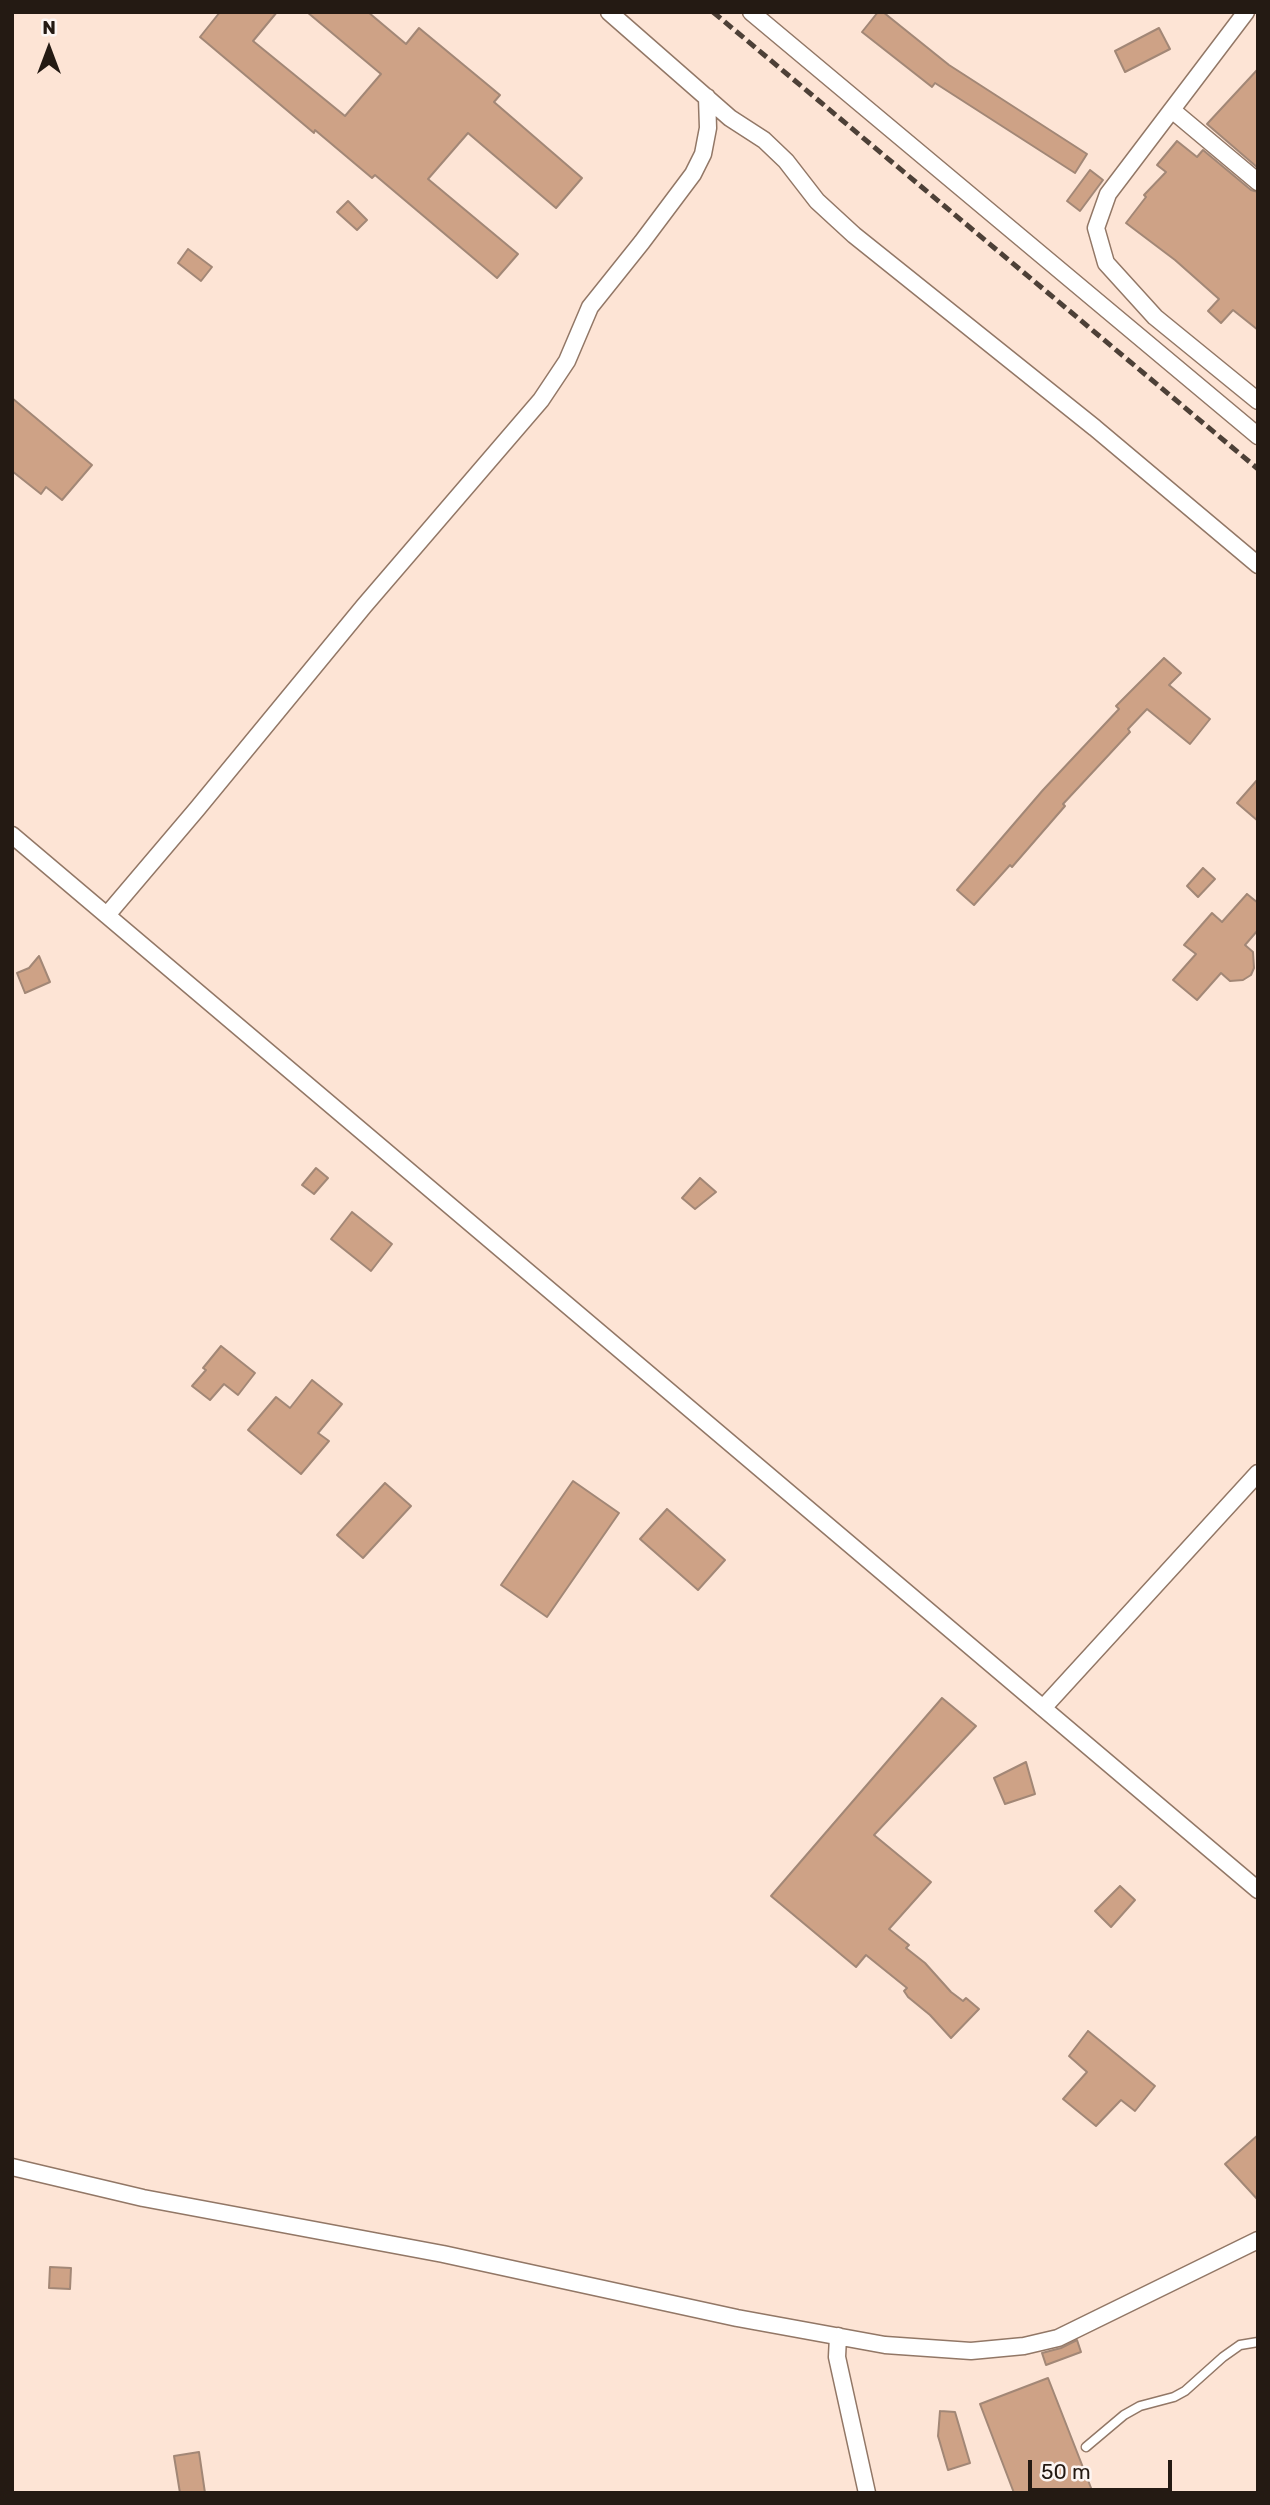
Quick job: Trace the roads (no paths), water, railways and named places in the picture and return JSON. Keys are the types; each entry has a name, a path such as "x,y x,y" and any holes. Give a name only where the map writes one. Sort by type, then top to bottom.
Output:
{"street":[{"path":"609,12 730,118 764,140 786,161 817,201 854,235 1095,428 1258,565"},
{"path":"751,12 1258,436"},
{"path":"766,25 778,12"},
{"path":"1258,25 1245,13 1108,194 1096,228 1106,263 1155,317 1258,401"},
{"path":"107,915 364,606 541,400 567,361 590,307 642,242 698,164 703,154 708,128 707,97"},
{"path":"1172,110 1258,182"},
{"path":"12,835 1258,1890"},
{"path":"1042,1708 1258,1473"},
{"path":"12,2167 143,2198 443,2254 737,2318 885,2344 971,2351 1035,2344 1058,2338 1258,2240"},
{"path":"838,2336 837,2357 867,2493"}],"lane":[{"path":"1086,2447 1124,2415 1140,2406 1174,2397 1240,2345 1258,2342"}],"railway":[{"path":"713,12 1258,469"}]}
